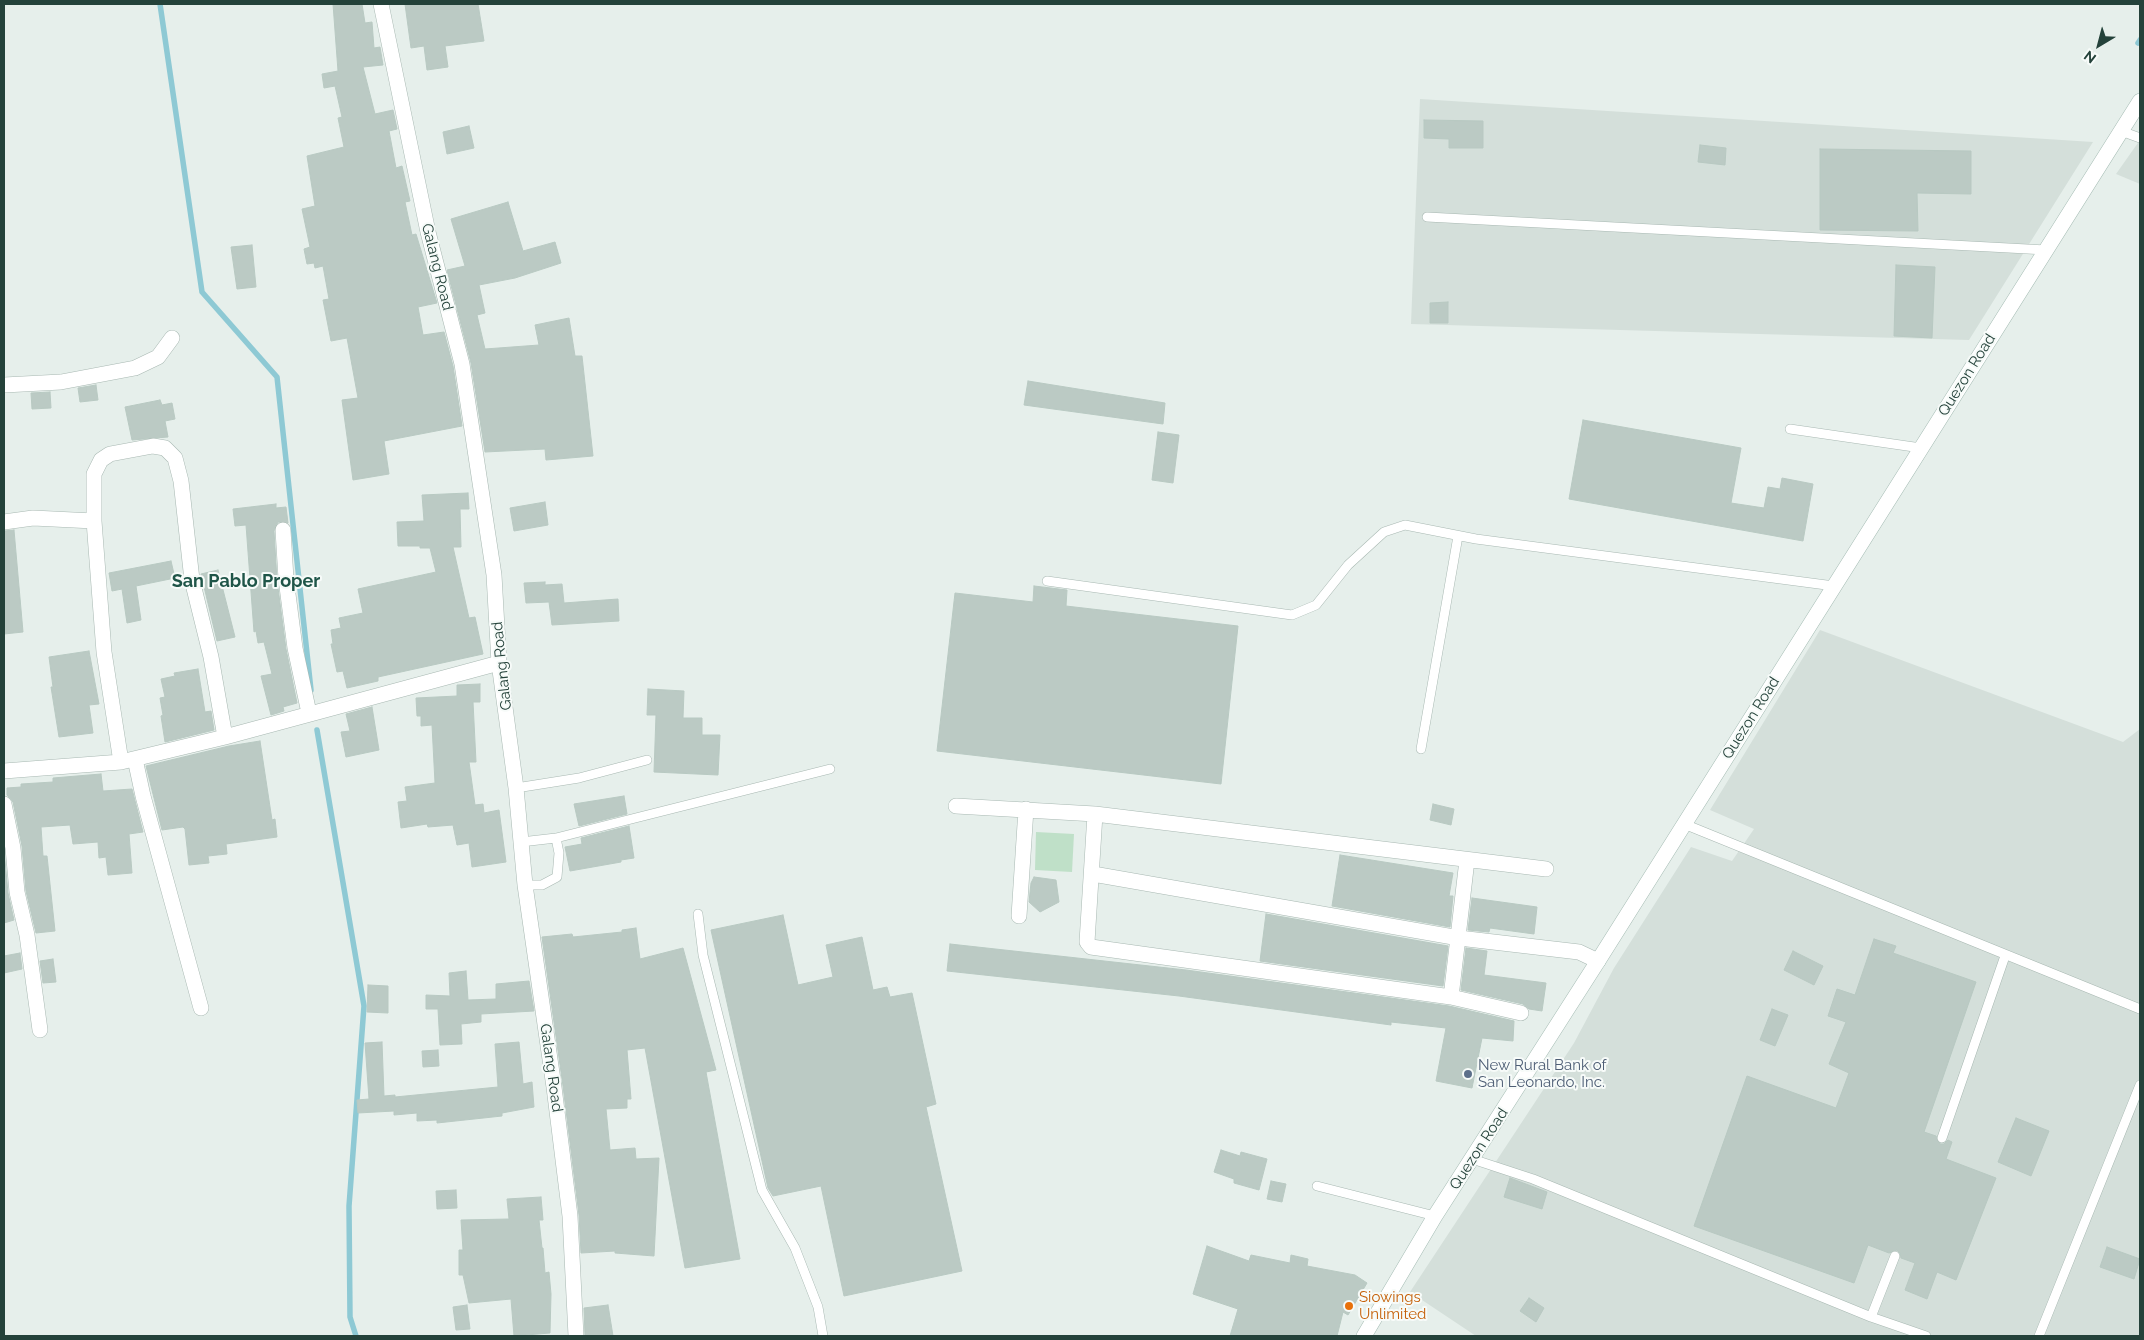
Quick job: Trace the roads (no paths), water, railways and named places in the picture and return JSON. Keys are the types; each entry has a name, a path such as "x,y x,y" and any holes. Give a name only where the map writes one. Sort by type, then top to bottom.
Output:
{"street":[{"name":"Galang Road","path":"381,4 428,232 462,364 494,575 499,663 516,788 525,885 570,1216 576,1336"},
{"name":"Quezon Road","path":"1364,1336 1435,1216 2140,101"},
{"path":"4,384 61,382 135,368 158,357 172,338"},
{"path":"201,1008 143,796 111,714 104,652 94,522 94,474 101,460 110,454 153,446 165,448 175,458 181,481 192,580 211,657 225,738"},
{"path":"4,522 33,518 94,522"},
{"path":"284,530 286,580 296,648 309,713"},
{"path":"4,771 128,760 225,738 309,713 499,663"},
{"path":"4,804 13,848 19,902 27,936 40,1030"},
{"path":"956,806 1026,808 1095,814 1546,869"},
{"path":"1019,916 1026,808"},
{"path":"1095,814 1093,874 1086,942 1090,947 1451,997 1520,1013"},
{"path":"1451,997 1467,860"},
{"path":"1093,874 1459,938 1579,952 1598,961"},
{"path":"4,902 19,902"}],"lane":[{"path":"2122,131 2140,138"},
{"path":"1427,217 2046,250"},
{"path":"1790,429 1921,448"},
{"path":"1047,581 1292,616 1316,605 1348,565 1384,532 1405,525 1458,536 1834,586"},
{"path":"1421,749 1458,536"},
{"path":"516,788 579,778 647,760"},
{"path":"521,842 556,838 830,769"},
{"path":"1684,824 2004,956 2140,1009"},
{"path":"525,885 542,886 557,876 559,853 556,838"},
{"path":"698,914 703,956 762,1190 795,1248 818,1307 823,1336"},
{"path":"1942,1138 2004,956"},
{"path":"2039,1336 2140,1085"},
{"path":"1472,1159 1533,1179 1870,1317 1926,1336"},
{"path":"1317,1186 1435,1216"},
{"path":"1870,1317 1896,1256"}],"waterway":[{"path":"160,4 202,292 277,377 311,690"},
{"path":"317,730 364,1006 349,1206 350,1317 356,1336"}],"place":[{"name":"New Rural Bank of San Leonardo, Inc.","path":"1468,1074"},
{"name":"Siowings Unlimited","path":"1349,1306"}],"district":[{"name":"San Pablo Proper","path":"246,582"}]}
